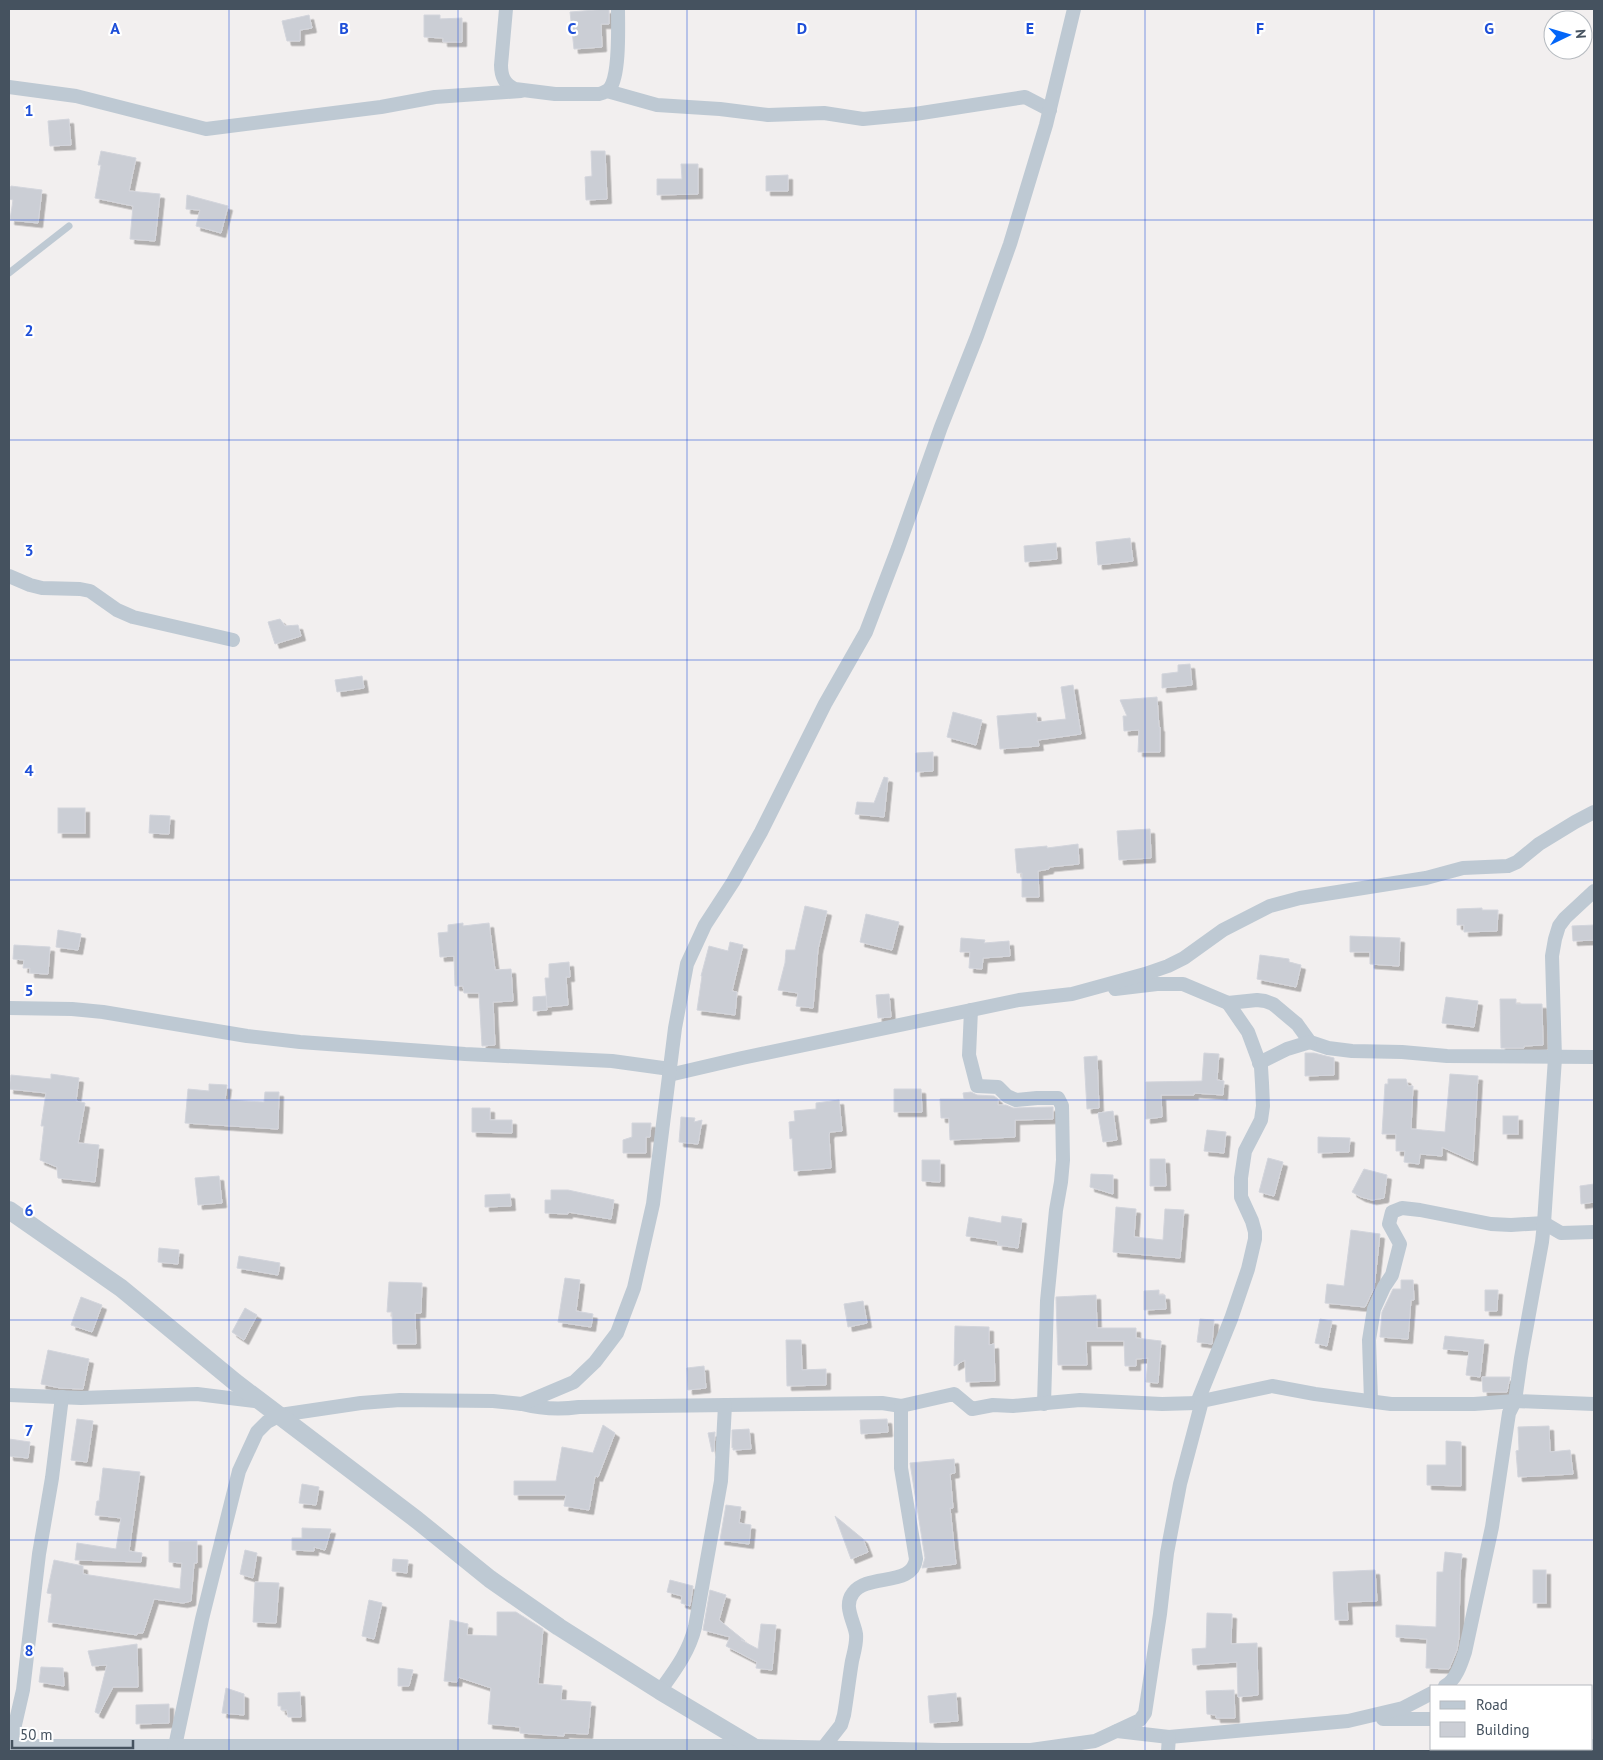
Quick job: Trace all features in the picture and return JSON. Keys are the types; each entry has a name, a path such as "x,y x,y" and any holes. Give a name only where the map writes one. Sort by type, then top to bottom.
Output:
{"street":[{"path":"506,9 501,74 510,87 521,91"},
{"path":"608,91 614,73 618,40 618,9"},
{"path":"522,1404 574,1382 595,1362 617,1334 634,1288 652,1204 675,1028 687,964 704,925 733,882 761,832 825,704 866,632 1007,253 1050,110 1074,9"},
{"path":"9,86 76,96 206,129 381,107 435,97 521,91 555,94 599,94 608,91 657,105 720,109 768,115 824,113 863,119 915,114 1025,97 1050,110"},
{"path":"9,576 42,588 90,591 117,610 133,617 233,640"},
{"path":"1072,994 1168,966 1184,958 1223,930 1270,906 1300,898 1426,878 1462,868 1512,864 1539,844 1594,812"},
{"path":"1446,1685 1453,1679 1460,1667 1465,1652 1492,1527 1509,1413 1515,1401 1542,1242 1555,1058 1552,956 1555,939 1559,926 1565,918 1594,891"},
{"path":"9,1008 72,1009 104,1012 247,1036 300,1042 465,1054 612,1061 669,1072 1019,1000 1157,984 1177,984 1198,989 1228,1003 1248,1032 1259,1063 1263,1091 1261,1120 1245,1151 1241,1178 1241,1197 1255,1232 1253,1247 1248,1269 1229,1326 1199,1402 1180,1484 1167,1553 1145,1713 1140,1720 1095,1741 1031,1750 9,1746"},
{"path":"1228,1003 1257,1000 1273,1004 1297,1024 1310,1042"},
{"path":"971,1010 969,1055 977,1086 998,1087 1007,1096 1016,1100 1058,1098 1062,1106 1062,1182 1056,1210 1047,1301 1044,1404"},
{"path":"1259,1063 1287,1049 1310,1042 1328,1048 1352,1051 1402,1052 1447,1056 1594,1057"},
{"path":"1371,1402 1369,1340 1374,1309 1392,1275 1400,1244 1389,1224 1392,1212 1402,1208 1491,1224 1544,1223 1561,1233 1594,1232"},
{"path":"9,1210 121,1288 235,1382 417,1520 490,1579 559,1626 756,1748"},
{"path":"174,1748 202,1620 239,1471 257,1432 267,1422 280,1415 361,1403 400,1400 493,1401 559,1410 578,1407 882,1403 901,1406 954,1394 972,1410 993,1406 1044,1404 1080,1400 1162,1404 1199,1402 1272,1386 1392,1404 1474,1404 1515,1401 1594,1404"},
{"path":"9,1395 81,1398 197,1394 262,1402"},
{"path":"9,1751 23,1690 62,1397"},
{"path":"660,1690 681,1662 692,1642 721,1481 725,1405"},
{"path":"823,1748 841,1725 844,1715 856,1636 850,1611 850,1597 854,1590 880,1580 907,1575 916,1566 900,1468 901,1406"},
{"path":"1117,1731 1168,1744 1348,1722 1403,1708 1430,1694"},
{"path":"1361,1719 1430,1720"}],"lane":[{"path":"9,273 69,226"}],"building":[{"path":"609,9 609,24 601,24 602,47 574,49 570,12"},
{"path":"309,15 312,28 300,30 300,41 287,41 282,21"},
{"path":"424,15 440,15 440,19 462,18 462,42 443,42 443,38 424,37"},
{"path":"69,119 71,145 50,146 48,121"},
{"path":"101,151 136,158 129,191 160,194 155,241 130,239 133,206 95,198 101,165 98,165"},
{"path":"591,151 605,151 607,199 586,200 585,177 592,176"},
{"path":"681,164 698,164 698,194 657,195 657,179 682,179"},
{"path":"788,175 788,191 766,191 766,176"},
{"path":"11,186 42,190 38,223 10,220 13,200 9,199"},
{"path":"187,195 228,206 221,233 196,226 200,210 186,209"},
{"path":"1130,538 1133,561 1098,565 1096,542"},
{"path":"1056,543 1057,559 1025,562 1024,546"},
{"path":"280,619 285,626 298,625 301,636 275,644 268,622"},
{"path":"1190,664 1192,685 1162,688 1162,674 1178,672 1178,665"},
{"path":"362,676 364,688 337,692 335,680"},
{"path":"1073,685 1081,734 1038,740 1039,746 1000,749 997,716 1036,713 1037,722 1066,719 1061,687"},
{"path":"1157,697 1160,752 1138,752 1139,730 1124,731 1123,716 1127,716 1120,700"},
{"path":"953,712 982,720 976,745 947,737"},
{"path":"933,752 933,771 916,772 916,753"},
{"path":"884,777 888,778 884,817 855,814 857,802 874,803"},
{"path":"58,808 85,808 85,833 58,833"},
{"path":"150,815 170,816 169,834 149,833"},
{"path":"1150,829 1151,858 1119,860 1117,831"},
{"path":"1078,844 1079,864 1049,867 1049,869 1038,871 1039,897 1022,897 1022,873 1017,873 1015,849 1047,846 1047,848"},
{"path":"805,906 827,911 818,949 813,1008 796,1006 798,993 778,990 785,963 786,950 795,950"},
{"path":"1482,908 1482,910 1498,910 1497,931 1464,932 1464,925 1457,925 1457,909"},
{"path":"866,914 899,922 892,950 860,942"},
{"path":"463,923 463,926 489,923 495,970 511,969 513,1001 493,1002 495,1045 482,1046 479,993 464,993 463,986 455,986 454,956 440,957 438,933 448,932 448,925"},
{"path":"1594,925 1594,940 1573,941 1572,926"},
{"path":"58,930 81,934 78,950 56,947"},
{"path":"1350,936 1400,938 1399,966 1370,964 1370,952 1350,952"},
{"path":"961,938 985,940 984,943 1009,941 1010,956 983,958 982,969 969,968 970,952 960,952"},
{"path":"730,942 743,945 732,991 737,992 735,1015 697,1010 701,976 709,946 728,951"},
{"path":"14,945 50,947 48,974 30,973 30,968 23,968 24,960 13,959"},
{"path":"1260,955 1289,959 1289,962 1301,965 1296,987 1257,979"},
{"path":"569,962 570,977 566,977 568,1005 547,1007 545,978 549,978 549,964"},
{"path":"889,994 891,1017 878,1018 876,995"},
{"path":"546,996 547,1010 533,1011 533,997"},
{"path":"1446,997 1478,1001 1474,1027 1442,1023"},
{"path":"1500,999 1516,999 1516,1004 1542,1004 1543,1045 1524,1046 1524,1048 1501,1048"},
{"path":"1204,1053 1219,1054 1217,1080 1224,1081 1223,1095 1194,1093 1194,1095 1161,1095 1162,1117 1146,1119 1146,1082 1202,1081"},
{"path":"1305,1053 1314,1053 1334,1058 1334,1075 1305,1076"},
{"path":"1097,1056 1099,1108 1087,1109 1084,1057"},
{"path":"51,1074 79,1078 76,1101 85,1103 78,1143 99,1145 95,1182 58,1178 57,1167 40,1160 44,1126 41,1126 46,1093 9,1089 11,1075 51,1079"},
{"path":"1450,1074 1478,1076 1473,1161 1442,1147 1442,1156 1420,1154 1419,1164 1404,1162 1405,1151 1396,1151 1396,1134 1382,1134 1385,1084 1388,1084 1388,1079 1406,1079 1408,1086 1413,1086 1411,1129 1445,1132"},
{"path":"209,1084 227,1085 225,1100 264,1102 265,1092 279,1092 278,1129 185,1123 188,1089 209,1091"},
{"path":"894,1089 921,1089 922,1112 894,1112"},
{"path":"971,1092 977,1095 994,1096 998,1099 998,1105 1006,1105 1013,1108 1053,1107 1053,1119 1015,1120 1015,1137 950,1140 949,1118 941,1118 940,1099 964,1099 963,1093"},
{"path":"839,1100 842,1131 830,1132 829,1135 831,1168 794,1171 789,1122 795,1121 794,1111 816,1109 816,1103"},
{"path":"472,1108 490,1108 490,1120 512,1120 512,1133 472,1132"},
{"path":"1113,1111 1117,1140 1103,1142 1098,1113"},
{"path":"1503,1116 1518,1116 1518,1134 1503,1134"},
{"path":"681,1117 695,1118 694,1122 702,1120 698,1144 679,1142"},
{"path":"632,1123 651,1123 650,1137 646,1137 646,1153 623,1153 623,1140 632,1137"},
{"path":"1207,1130 1226,1132 1224,1153 1204,1151"},
{"path":"1318,1137 1350,1138 1349,1152 1318,1153"},
{"path":"1268,1158 1283,1162 1274,1196 1259,1192"},
{"path":"1150,1159 1165,1159 1166,1186 1150,1186"},
{"path":"922,1160 940,1160 940,1182 922,1181"},
{"path":"1364,1169 1387,1175 1384,1198 1372,1200 1352,1192"},
{"path":"1091,1174 1113,1175 1113,1194 1090,1187"},
{"path":"219,1176 222,1203 198,1205 195,1178"},
{"path":"1594,1184 1594,1202 1581,1204 1580,1186"},
{"path":"551,1190 568,1190 614,1200 611,1219 568,1212 568,1214 545,1213 545,1200 551,1200"},
{"path":"510,1194 511,1206 485,1207 485,1195"},
{"path":"1116,1207 1136,1209 1134,1237 1163,1240 1165,1209 1184,1210 1180,1258 1113,1252"},
{"path":"1002,1216 1022,1219 1018,1248 998,1245 998,1241 966,1236 969,1217 1001,1223"},
{"path":"1351,1230 1380,1234 1374,1288 1365,1307 1325,1303 1327,1284 1344,1286"},
{"path":"159,1248 179,1250 178,1264 158,1262"},
{"path":"239,1256 280,1263 278,1275 237,1268"},
{"path":"565,1278 580,1280 576,1311 593,1314 591,1327 558,1322"},
{"path":"1401,1280 1413,1280 1414,1300 1411,1300 1408,1339 1380,1337 1382,1312 1393,1289 1401,1289"},
{"path":"389,1282 422,1283 421,1313 415,1313 416,1344 393,1344 392,1312 387,1312"},
{"path":"1159,1290 1159,1295 1165,1295 1166,1309 1144,1310 1144,1291"},
{"path":"1485,1290 1498,1290 1497,1311 1485,1311"},
{"path":"1096,1295 1097,1328 1136,1328 1136,1338 1161,1341 1158,1383 1146,1382 1148,1358 1136,1359 1136,1366 1125,1366 1124,1341 1086,1341 1087,1365 1058,1365 1056,1297"},
{"path":"81,1297 102,1305 92,1332 71,1325"},
{"path":"863,1301 867,1323 848,1327 844,1304"},
{"path":"245,1308 257,1315 244,1340 232,1332"},
{"path":"1200,1319 1214,1320 1212,1344 1197,1342"},
{"path":"1320,1319 1332,1321 1327,1346 1315,1343"},
{"path":"955,1326 989,1327 989,1345 994,1344 995,1381 966,1382 965,1360 954,1366"},
{"path":"1445,1336 1484,1340 1480,1377 1466,1375 1469,1351 1443,1349"},
{"path":"786,1340 801,1340 802,1370 826,1369 826,1385 787,1386"},
{"path":"48,1350 89,1359 83,1389 60,1388 41,1384"},
{"path":"704,1366 706,1388 688,1390 687,1368"},
{"path":"1482,1377 1510,1377 1507,1392 1483,1392"},
{"path":"77,1419 93,1421 87,1462 71,1460"},
{"path":"887,1419 888,1432 861,1434 860,1420"},
{"path":"603,1425 615,1433 598,1477 595,1476 589,1510 564,1506 566,1495 514,1495 514,1481 556,1481 562,1447 593,1453"},
{"path":"1549,1426 1550,1452 1570,1450 1573,1474 1518,1477 1516,1451 1519,1450 1518,1427"},
{"path":"749,1429 751,1449 733,1450 732,1430"},
{"path":"715,1432 714,1451 712,1452 708,1433"},
{"path":"9,1439 30,1442 28,1458 9,1456"},
{"path":"1446,1441 1461,1442 1461,1486 1427,1485 1427,1465 1446,1465"},
{"path":"954,1459 955,1473 950,1474 953,1508 950,1508 956,1564 922,1568 925,1558 910,1463"},
{"path":"103,1468 140,1472 129,1551 142,1553 141,1562 75,1560 77,1543 116,1549 121,1518 95,1515 97,1501 99,1501"},
{"path":"302,1484 319,1487 316,1505 299,1503"},
{"path":"726,1505 741,1507 739,1523 751,1525 749,1544 720,1540"},
{"path":"835,1516 863,1539 868,1552 851,1559"},
{"path":"302,1528 331,1529 325,1550 314,1547 314,1551 292,1550 292,1538 302,1538"},
{"path":"169,1541 197,1541 197,1563 194,1563 191,1601 183,1603 154,1599 143,1633 137,1633 137,1635 48,1622 52,1594 47,1593 54,1560 83,1566 83,1574 180,1589 182,1563 169,1562"},
{"path":"245,1550 257,1553 253,1578 240,1574"},
{"path":"1445,1552 1462,1554 1457,1650 1449,1669 1426,1668 1427,1639 1396,1637 1396,1625 1436,1627 1437,1572 1443,1572"},
{"path":"393,1559 408,1560 407,1573 392,1571"},
{"path":"1375,1570 1377,1601 1347,1602 1348,1620 1335,1620 1333,1572"},
{"path":"1533,1570 1546,1570 1546,1603 1533,1603"},
{"path":"670,1580 693,1586 690,1606 681,1603 682,1596 667,1592"},
{"path":"255,1582 279,1583 276,1623 253,1622"},
{"path":"710,1590 726,1595 719,1620 745,1641 741,1640 758,1649 761,1624 776,1625 772,1670 756,1668 757,1662 726,1646 730,1637 703,1630"},
{"path":"369,1600 382,1603 374,1639 362,1636"},
{"path":"497,1612 516,1612 543,1629 538,1684 562,1686 561,1700 591,1702 588,1734 564,1733 564,1736 520,1733 520,1727 488,1724 491,1688 458,1677 457,1682 444,1681 450,1620 468,1624 467,1635 497,1636"},
{"path":"1207,1613 1232,1614 1231,1644 1257,1643 1258,1695 1238,1697 1237,1662 1193,1665 1192,1649 1206,1648"},
{"path":"137,1644 138,1687 113,1687 99,1714 95,1712 107,1665 92,1666 88,1651"},
{"path":"41,1667 63,1668 64,1686 39,1682"},
{"path":"398,1668 413,1670 409,1686 398,1686"},
{"path":"226,1688 244,1694 244,1715 222,1713"},
{"path":"1234,1690 1235,1718 1216,1718 1216,1715 1207,1714 1206,1691"},
{"path":"300,1692 301,1717 288,1717 287,1710 281,1710 281,1706 278,1706 278,1693"},
{"path":"956,1693 958,1721 930,1723 928,1696"},
{"path":"169,1704 169,1723 136,1724 136,1705"}]}
